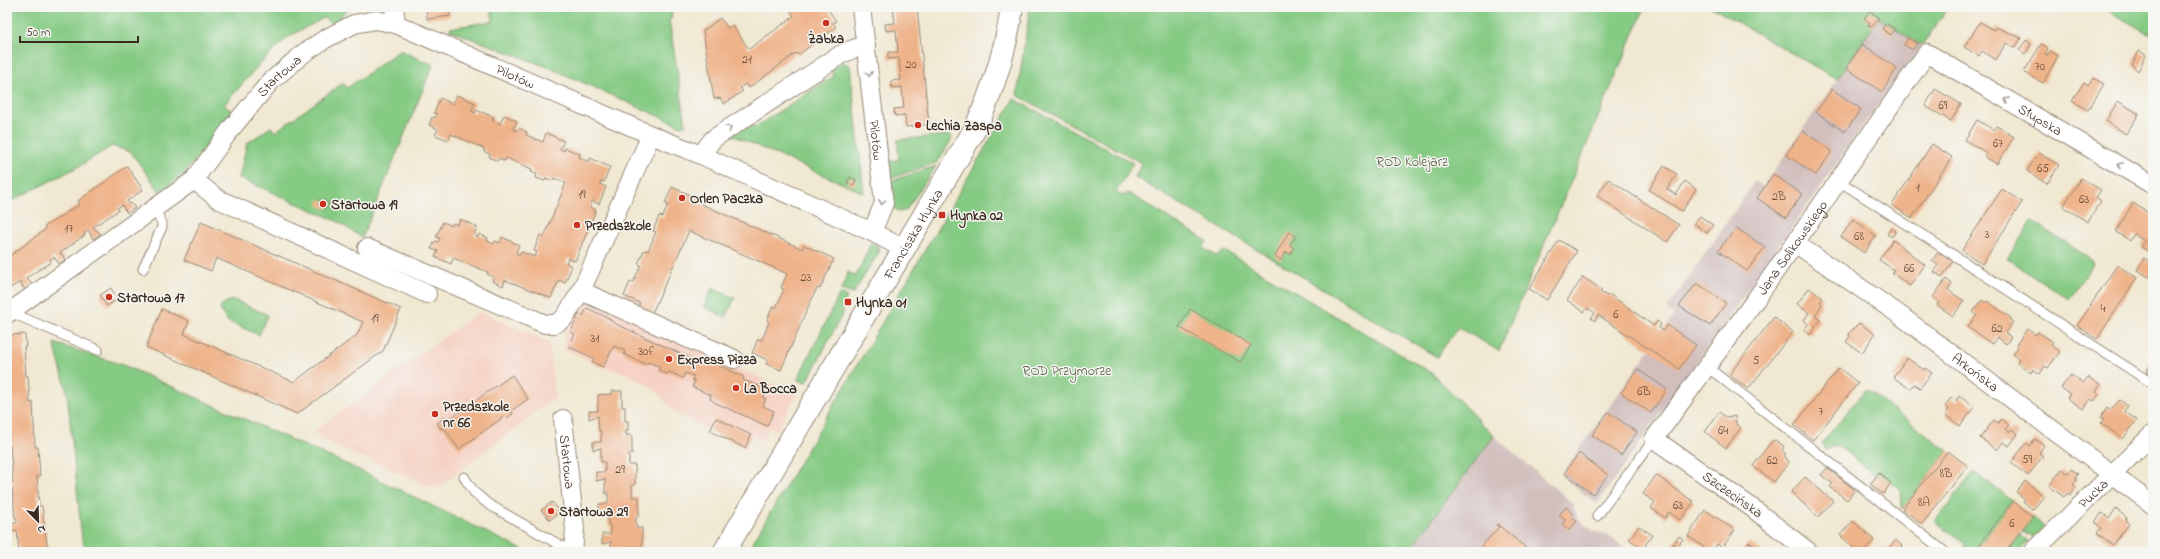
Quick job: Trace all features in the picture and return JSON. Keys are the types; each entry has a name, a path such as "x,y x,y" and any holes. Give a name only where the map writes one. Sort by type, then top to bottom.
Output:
{"street":[{"name":"Pilotów","path":"861,7 884,203 872,232"},
{"name":"Franciszka Hynka","path":"724,552 866,313 902,248 958,158 989,98 1001,62 1012,7"},
{"name":"Pilotów","path":"395,16 651,135 701,155 872,232 902,248"},
{"name":"Startowa","path":"8,312 155,210 194,180 262,91 304,53 325,39 354,24 395,16"},
{"path":"701,155 713,139 765,104 840,55 866,45"},
{"name":"Jana Solikowskiego","path":"1654,439 1795,243 1927,53"},
{"name":"Słupska","path":"1927,53 2153,185"},
{"path":"367,248 545,324 555,324 564,318 581,291 651,135"},
{"path":"194,180 218,199 427,294"},
{"name":"Arkońska","path":"1795,243 1897,313 2153,505"},
{"path":"581,291 734,359"},
{"name":"Startowa","path":"563,419 575,529 573,552"},
{"name":"Pucka","path":"2033,552 2153,434"},
{"name":"Szczecińska","path":"1654,439 1757,511 1809,552"}],"lane":[{"path":"1839,180 2153,384"},
{"path":"143,269 162,228 162,223 155,210"},
{"path":"8,312 98,350"},
{"path":"1706,366 1945,552"},
{"path":"1597,516 1654,439"},
{"name":"Startowa","path":"464,477 474,492 488,504 573,552"}],"shaded area":[{"path":"1879,18 1923,46 1879,104 1597,504 1561,475 1674,315 1667,309 1755,181 1763,187"},
{"path":"590,301 797,395 777,430 770,427 763,440 751,435 745,448 676,413 656,390 636,378 619,371 603,367 565,349 564,333 573,312"},
{"name":"Przedszkole nr 66","path":"479,312 549,342 555,398 436,489 320,439 314,431"},
{"path":"1494,436 1572,503 1578,519 1593,531 1608,535 1629,552 1408,552"}],"green space":[{"path":"7,7 351,7 342,14 339,23 333,25 324,18 288,37 257,67 224,105 233,112 184,174 160,192 131,152 112,146 78,167 17,198 7,205"},
{"path":"491,7 680,7 671,13 672,18 669,20 686,125 681,126 550,68 449,30 450,28 493,21"},
{"name":"ROD Kolejarz","path":"1030,7 1645,7 1499,351 1458,327 1437,357 1135,177 1142,163 1017,95"},
{"path":"1711,7 1948,7 1924,43 1919,44 1879,18 1837,79"},
{"path":"2101,7 2153,7 2153,36"},
{"path":"400,50 433,65 362,238 337,221 239,178 247,143 271,127 275,132 343,83 347,88"},
{"path":"841,62 850,65 864,193 732,135 748,124 755,127 834,76 830,70"},
{"name":"ROD Przymorze","path":"1014,99 1133,163 1116,192 1123,196 1128,193 1207,241 1203,248 1216,256 1225,251 1432,373 1494,436 1408,552 747,552"},
{"path":"948,135 952,137 951,140 938,162 891,178 889,161 899,160 897,140"},
{"path":"936,166 906,210 901,212 893,208 891,181"},
{"path":"2032,221 2094,262 2069,299 2007,259"},
{"path":"871,243 877,245 879,252 853,294 841,290 848,272 856,276"},
{"path":"712,288 735,298 726,317 704,307"},
{"path":"840,293 847,297 841,309 844,311 807,382 799,381 798,378"},
{"path":"234,300 268,315 259,335 227,321 220,309 226,302"},
{"path":"54,343 123,365 357,469 527,552 87,552 82,539 67,392"},
{"path":"1866,389 1948,451 1902,509 1901,490 1879,474 1875,475 1837,445 1826,450 1822,443"},
{"path":"1974,472 2013,501 1974,552 1964,552 1965,544 1935,521"},
{"path":"2033,517 2044,527 2033,537 2023,530"},
{"path":"2020,534 2028,540 2028,543 2019,552 2006,552"}],"building":[{"path":"426,7 449,7 450,16 427,19"},
{"path":"829,7 827,8 836,21 833,23 836,27 798,55 796,53 749,88 745,84 740,88 743,91 724,104 720,98 714,99 703,31 720,18 728,28 732,25 749,49 794,16 788,8"},
{"path":"893,7 917,7 929,124 906,127 905,115 895,116 894,109 904,108 902,87 892,88 891,81 901,80 899,58 888,59 888,52 898,52 896,30 886,31 885,24 895,23"},
{"path":"1870,11 1879,18 1872,27 1868,25 1870,23 1864,18"},
{"path":"1980,22 1994,30 1996,27 2021,38 2015,48 2006,43 1996,60 1982,51 1979,56 1964,47"},
{"path":"1886,23 1895,29 1891,35 1882,29"},
{"path":"1908,38 1917,44 1913,50 1904,45"},
{"path":"2026,40 2031,44 2025,54 2019,50"},
{"path":"1862,44 1897,68 1882,92 1846,68"},
{"path":"2041,44 2048,49 2045,54 2048,55 2050,51 2058,56 2043,83 2024,72"},
{"path":"2139,51 2146,55 2138,71 2132,65"},
{"path":"2093,78 2104,84 2088,110 2072,101 2084,82 2088,85"},
{"path":"1832,89 1861,109 1845,132 1816,112"},
{"path":"1935,89 1961,104 1951,121 1925,106"},
{"path":"457,95 475,103 471,111 475,113 476,110 494,117 492,120 500,124 504,115 517,121 513,129 517,131 519,128 527,132 526,135 543,142 546,133 564,141 560,149 564,151 565,148 580,154 579,157 589,162 590,158 610,167 604,182 601,181 600,184 606,187 599,204 592,201 590,207 596,210 575,261 568,258 566,263 572,266 565,283 559,280 551,298 505,280 503,286 492,281 494,277 487,274 488,272 453,258 451,264 435,257 438,251 431,249 435,241 438,242 440,238 436,237 443,222 452,226 453,223 458,225 460,219 477,227 474,235 478,237 479,234 488,238 487,241 494,244 495,241 500,243 502,237 519,245 516,253 520,255 521,252 535,257 537,252 534,251 540,235 544,237 566,183 554,178 553,181 546,178 545,181 536,178 537,174 531,172 532,169 506,158 505,161 499,158 497,161 489,157 490,154 483,151 485,149 451,134 448,140 435,135 438,129 429,125 432,117 435,118 437,114 434,113 440,98 453,104"},
{"path":"2118,101 2139,114 2126,134 2106,121"},
{"path":"1977,120 1994,130 1997,126 2014,137 1997,164 1985,157 1987,153 1965,140"},
{"path":"1803,131 1832,151 1816,175 1786,155"},
{"path":"1932,144 1952,157 1912,218 1892,205"},
{"path":"2039,153 2059,165 2047,184 2027,171"},
{"path":"127,166 143,190 127,201 135,208 127,213 122,205 117,208 119,210 93,227 101,234 93,239 88,230 84,233 85,235 60,253 66,259 59,264 54,257 50,259 51,262 26,278 33,285 25,290 20,282 7,290 7,258 46,229 44,227 80,204 78,201"},
{"path":"1664,166 1677,174 1667,189 1676,195 1685,181 1696,189 1682,211 1649,190"},
{"path":"1773,174 1802,194 1786,218 1757,198"},
{"path":"850,177 856,180 854,186 847,183"},
{"path":"2081,178 2101,190 2096,197 2101,201 2088,222 2063,207"},
{"path":"1608,179 1679,225 1667,242 1597,196"},
{"path":"672,187 702,200 701,204 802,249 804,245 834,259 820,289 817,288 781,370 766,364 768,360 752,353 758,339 762,340 769,322 767,320 773,306 776,308 784,289 781,288 787,274 777,269 689,231 652,313 638,307 640,303 624,296 630,282 633,283 641,265 638,264 644,250 648,251 656,232 653,231 659,216 663,217 668,204 665,203"},
{"path":"2002,189 2022,202 1982,264 1962,250"},
{"name":"Startowa 19","path":"320,199 329,203 326,209 318,205"},
{"path":"2133,203 2152,215 2153,254 2141,247 2145,240 2134,234 2130,241 2116,232"},
{"path":"1700,216 1713,225 1707,233 1694,224"},
{"path":"1853,219 1876,236 1864,253 1841,237"},
{"path":"201,222 401,309 383,351 297,414 146,347 162,309 189,321 184,334 294,382 357,335 363,322 216,258 211,271 184,260"},
{"path":"1736,228 1765,247 1747,271 1718,251"},
{"path":"1891,228 1896,231 1892,237 1887,234"},
{"path":"1289,232 1296,236 1290,245 1294,248 1290,254 1286,252 1281,260 1275,256"},
{"path":"1559,240 1577,251 1547,300 1529,289"},
{"path":"1893,240 1925,265 1910,286 1892,273 1894,270 1879,260"},
{"path":"1938,252 1953,261 1942,277 1934,272 1938,265 1932,261"},
{"path":"2144,258 2153,263 2153,271 2149,277 2137,270"},
{"path":"2117,265 2137,278 2097,339 2077,326"},
{"path":"1583,277 1602,290 1600,292 1607,296 1609,294 1654,326 1657,321 1661,324 1659,328 1663,331 1667,325 1696,345 1679,369 1598,315 1595,321 1591,318 1595,313 1588,308 1584,312 1567,300"},
{"path":"1946,279 1952,284 1948,290 1964,301 1953,316 1937,305 1939,302 1933,297"},
{"path":"1697,283 1726,303 1710,326 1679,306"},
{"name":"Startowa 17","path":"111,288 118,299 107,306 100,295"},
{"path":"1809,288 1823,298 1820,302 1822,304 1815,316 1820,320 1810,335 1804,330 1808,324 1804,320 1809,313 1797,304"},
{"path":"1982,300 1985,303 1987,301 2011,318 2010,320 2013,322 2005,333 2011,337 2006,344 1997,337 1992,344 1968,327 1977,315 1973,312"},
{"path":"587,308 608,318 614,323 703,364 705,359 744,377 743,380 767,389 763,398 766,399 763,406 774,411 767,426 716,403 710,399 711,395 692,387 695,381 692,380 694,376 685,373 683,378 669,372 667,374 658,370 660,367 648,362 647,365 624,354 625,351 614,346 603,367 592,362 594,358 569,347 575,334 571,332 579,314 583,316"},
{"path":"1190,309 1251,345 1240,362 1179,327"},
{"path":"1774,317 1793,332 1748,389 1729,375"},
{"path":"1859,323 1875,334 1862,353 1846,342 1850,336 1848,334"},
{"path":"2027,329 2036,335 2038,332 2053,342 2051,345 2060,352 2048,368 2045,366 2040,374 2033,369 2031,373 2017,363 2019,359 2013,355 2018,347 2016,345"},
{"path":"25,334 26,346 24,347 26,376 28,376 30,403 33,402 35,447 38,447 40,476 37,476 39,506 42,506 48,552 19,552 17,530 8,533 8,524 17,523 17,518 15,518 12,488 8,488 7,491 7,483 13,483 10,445 7,446 9,434 7,434 7,335"},
{"path":"1907,358 1924,370 1925,368 1932,373 1920,388 1914,384 1910,389 1893,377"},
{"path":"2153,361 2153,377 2146,372"},
{"path":"1839,368 1858,383 1813,440 1794,425"},
{"path":"1637,369 1667,389 1651,413 1621,393"},
{"path":"512,375 528,399 511,411 513,414 507,418 505,416 459,449 443,427 441,429 437,423 446,417 448,420"},
{"path":"2071,375 2083,383 2088,377 2100,385 2096,392 2099,394 2094,401 2090,399 2083,409 2067,398 2070,394 2061,388"},
{"path":"612,391 622,391 622,407 625,407 625,421 628,421 628,430 626,430 626,435 632,435 632,454 629,454 629,465 635,465 635,485 632,485 632,497 639,497 639,516 636,516 636,528 642,528 642,547 639,547 639,552 611,552 611,542 602,544 602,534 611,534 610,525 608,525 608,511 599,513 599,504 608,504 608,493 605,493 605,479 596,481 596,472 605,472 605,462 601,462 601,448 593,450 593,442 601,442 601,431 599,431 598,416 589,419 589,411 598,411 598,395 612,394"},
{"path":"1959,396 1975,407 1960,426 1945,415 1949,410 1945,406 1951,398 1956,401"},
{"path":"2120,400 2128,406 2124,411 2137,420 2123,439 2101,423 2104,419 2101,417 2107,408 2110,410"},
{"path":"1608,412 1637,432 1621,455 1592,435"},
{"path":"1719,412 1727,418 1735,416 1736,424 1741,428 1726,448 1705,432"},
{"path":"716,418 751,435 745,448 710,431"},
{"path":"2001,419 2009,425 2005,429 2009,432 2012,429 2018,434 2009,446 2003,442 1997,450 1980,438 1994,420 1998,423"},
{"path":"2035,439 2044,445 2039,453 2043,456 2028,476 2011,463 2026,443 2030,446"},
{"path":"1775,440 1784,446 1782,450 1785,453 1785,459 1789,462 1774,482 1753,466 1771,442"},
{"path":"1948,451 1968,466 1922,524 1902,509"},
{"path":"1579,453 1608,475 1593,494 1564,473"},
{"path":"1827,468 1855,490 1847,500 1830,487 1833,484 1821,475"},
{"path":"2062,469 2068,473 2071,469 2078,474 2075,478 2077,480 2073,485 2076,487 2070,495 2068,493 2064,497 2049,486"},
{"path":"1879,473 1891,483 1883,494 1870,484"},
{"path":"1656,475 1694,502 1680,520 1669,512 1665,518 1651,508 1655,502 1643,494"},
{"path":"1805,477 1833,501 1818,517 1791,492"},
{"path":"2025,481 2044,496 2033,510 2023,501 2025,499 2016,492"},
{"path":"2013,501 2033,517 2006,552 1974,552"},
{"name":"Startowa 29","path":"552,502 560,512 550,520 541,510"},
{"path":"1566,507 1573,513 1571,516 1577,521 1569,530 1562,524 1565,520 1559,515"},
{"path":"2116,509 2127,518 2125,520 2129,524 2113,545 2097,533 2101,528 2095,522 2102,513 2109,518"},
{"path":"1705,510 1735,530 1722,548 1717,544 1711,552 1688,536"},
{"path":"1853,521 1874,540 1864,552 1858,552 1840,535"},
{"path":"1497,524 1526,548 1522,552 1473,552 1475,550 1477,551 1499,527 1496,525"},
{"path":"1639,526 1652,535 1643,549 1629,539"},
{"path":"1679,536 1683,539 1677,547 1673,544"},
{"path":"1896,540 1903,547 1899,552 1885,552"},
{"path":"1749,542 1760,550 1762,552 1741,552"},
{"path":"2153,545 2153,552 2148,552"}],"place":[{"name":"Żabka","path":"826,23"},
{"name":"Lechia Zaspa","path":"918,125"},
{"name":"Orlen Paczka","path":"682,198"},
{"name":"Startowa 19","path":"323,204"},
{"name":"Hynka 02","path":"942,215"},
{"name":"Przedszkole","path":"577,225"},
{"name":"Startowa 17","path":"109,297"},
{"name":"Hynka 01","path":"848,302"},
{"name":"Express Pizza","path":"669,359"},
{"name":"La Bocca","path":"736,388"},
{"name":"Przedszkole nr 66","path":"435,414"},
{"name":"Startowa 29","path":"551,511"}]}
